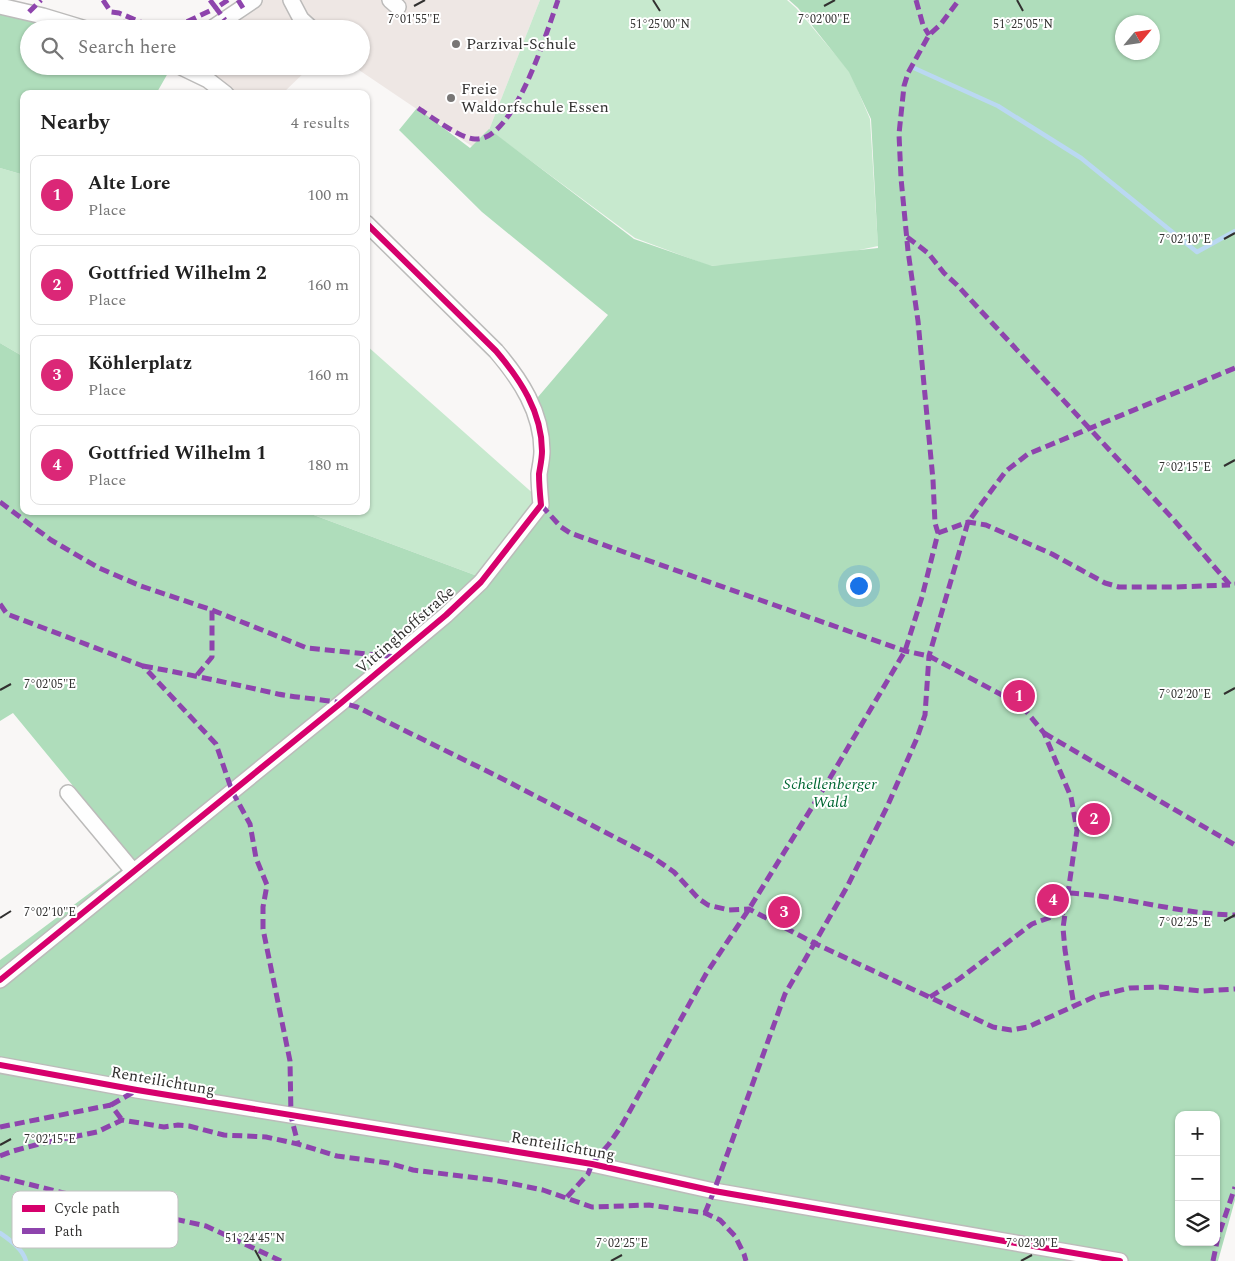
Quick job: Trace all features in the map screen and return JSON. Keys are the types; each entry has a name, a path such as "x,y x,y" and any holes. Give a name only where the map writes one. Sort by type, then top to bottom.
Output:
{"street":[{"path":"224,20 254,0"},
{"path":"291,0 302,20"},
{"path":"0,6 56,20"},
{"path":"198,75 221,90"},
{"name":"Vittinghoffstraße","path":"0,980 446,615 481,582 541,505 539,489 542,452 541,436 534,410 526,391 496,351 370,227"},
{"path":"68,793 133,871"},
{"name":"Renteilichtung","path":"0,1065 186,1098 592,1164 714,1191 1120,1261"}],"path":[{"path":"119,13 123,20"}],"shaded area":[{"name":"Freie Waldorfschule Essen","path":"249,0 540,0 489,130 473,147 366,75 370,75 370,20 217,20"},
{"path":"197,75 302,75 286,90 222,90"}],"green space":[{"path":"540,0 787,0 796,8 850,72 870,119 878,246 808,261 710,266 635,238 489,130"},
{"name":"Schellenberger Wald","path":"789,0 1235,0 1235,1200 1218,1261 0,1261 0,960 134,860 13,713 0,721 0,343 20,355 20,515 314,515 480,577 545,504 538,397 608,315 482,212 399,130 417,108 470,148 489,129 634,239 712,266 878,248 871,119 849,72 798,8"},
{"path":"0,7 48,20 20,20 20,75 167,75 158,90 20,90 20,174 0,168"},
{"path":"0,168 20,174 20,355 0,343"},
{"path":"370,349 545,504 480,577 314,515 370,515"}],"waterway":[{"path":"914,68 998,106 1081,158 1197,252 1235,231"},
{"path":"0,1233 12,1242"},
{"path":"18,1248 26,1261"}],"marked path":[{"path":"29,12 41,0"},
{"path":"103,0 111,12 119,13 136,20"},
{"path":"210,0 216,8 228,0"},
{"path":"238,0 243,8"},
{"path":"418,108 469,138 475,139 489,135 503,123 516,105 537,58 558,0"},
{"path":"916,0 923,25 929,35"},
{"path":"567,1197 588,1174 592,1164 622,1125 706,974 749,909 827,783 905,651 922,597 938,533 935,523 933,480 918,321 908,251 899,134 904,86 908,73 929,35 941,24 959,0"},
{"path":"191,20 216,8 225,20"},
{"path":"907,237 928,253 944,273 1174,520 1230,585 1235,584"},
{"path":"705,1213 785,994 847,887 887,807 917,738 925,715 929,656 968,522 1006,471 1028,454 1235,368"},
{"path":"0,502 51,540 99,568 141,586 212,610 307,648 396,657"},
{"path":"541,505 561,527 570,533 905,651 929,656 1002,695 1026,711 1044,733 1071,797 1077,830 1063,928 1074,1006"},
{"path":"938,533 968,522 986,525 1052,554 1105,583 1119,587 1230,585"},
{"path":"0,604 7,614 143,666 216,744 232,791 250,824 256,858 267,885 263,907 263,929 290,1061 291,1116 298,1144"},
{"path":"197,675 212,657 212,610"},
{"path":"143,666 278,694 337,702 357,707 497,776 651,856 674,872 699,899 708,905 729,910 749,909 814,943 993,1027 1011,1030 1028,1027 1096,996 1130,988 1160,987 1202,991 1235,989"},
{"path":"1044,733 1235,845"},
{"path":"1069,893 1193,912 1235,915"},
{"path":"930,997 959,979 1032,924 1065,912"},
{"path":"111,1105 137,1090"},
{"path":"0,1127 111,1105 122,1120"},
{"path":"0,1156 43,1143 97,1132 122,1120 164,1127 189,1126 224,1135 266,1137 298,1144 337,1156 388,1163 413,1170 514,1184 543,1190 592,1207 649,1205 705,1213 720,1220 735,1236 746,1261"},
{"path":"0,1177 56,1191"},
{"path":"1213,1261 1218,1237 1235,1187"},
{"path":"178,1220 206,1226 281,1261"}],"cycle path":[{"path":"0,980 341,703 446,615 481,582 541,505 539,486 542,454 541,437 534,410 521,385 496,351 370,227"},
{"path":"0,1065 137,1090 592,1164 714,1191 1120,1261"}],"place":[{"name":"Parzival-Schule","path":"456,44"},
{"name":"Freie Waldorfschule Essen","path":"451,98"},
{"name":"Alte Lore","path":"1019,696"},
{"name":"Gottfried Wilhelm 2","path":"1094,819"},
{"name":"Gottfried Wilhelm 1","path":"1053,900"},
{"name":"Köhlerplatz","path":"784,912"}]}
